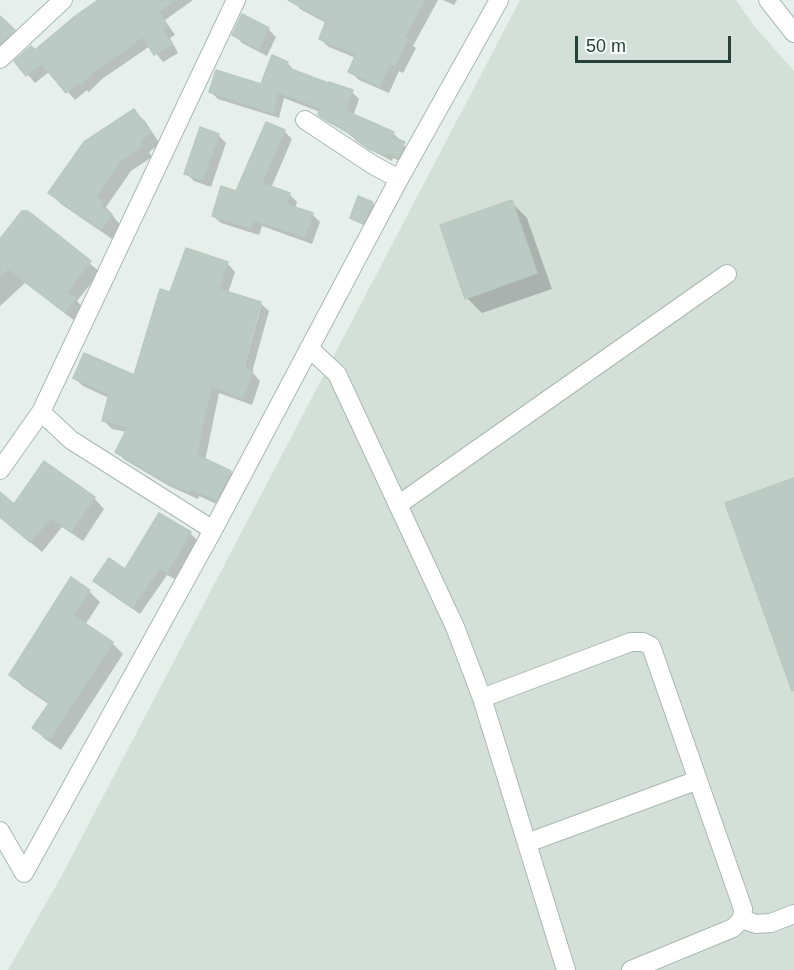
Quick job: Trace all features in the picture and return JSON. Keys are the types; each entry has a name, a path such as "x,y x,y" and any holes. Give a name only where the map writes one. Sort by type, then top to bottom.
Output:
{"street":[{"path":"0,59 63,0"},
{"path":"0,470 40,412 236,0"},
{"path":"0,831 24,873 213,530 399,179 499,0"},
{"path":"768,0 794,33"},
{"path":"305,120 373,165 399,179"},
{"path":"398,505 727,274"},
{"path":"309,348 337,374 455,627 482,698 566,970"},
{"path":"40,412 71,440 213,530"},
{"path":"482,698 632,642 643,642 651,646 743,909 742,919 733,928 631,970"},
{"path":"527,843 698,780"},
{"path":"742,919 756,924 771,923 794,914"}],"shaded area":[{"path":"520,0 736,0 755,27 794,71 794,970 8,970 61,877"}],"building":[{"path":"98,0 175,0 159,12 168,27 163,30 172,44 154,55 143,37 66,93 42,64 26,76 14,61 31,46 35,50"},
{"path":"288,0 425,0 405,37 408,39 395,66 390,64 380,86 348,72 356,54 319,39 326,21"},
{"path":"242,14 269,28 259,49 232,35"},
{"path":"0,16 15,30 0,44"},
{"path":"272,55 288,62 286,67 353,90 346,111 394,132 392,137 405,142 398,157 369,149 356,140 358,137 318,115 320,108 278,92 273,113 209,92 216,70 261,84"},
{"path":"134,109 151,133 140,141 143,146 120,161 96,197 103,202 101,206 112,214 101,230 48,193 84,142"},
{"path":"266,122 285,130 262,183 290,193 286,204 313,213 305,237 254,220 251,228 212,216 221,186 236,191"},
{"path":"200,127 219,134 203,180 184,174"},
{"path":"358,196 373,202 363,224 350,218"},
{"path":"512,200 537,273 465,299 440,225"},
{"path":"22,211 28,211 91,261 67,292 76,298 65,312 8,269 0,276 0,239"},
{"path":"186,248 228,262 219,289 261,302 243,368 253,371 243,398 211,386 197,455 231,471 216,500 191,489 189,492 159,478 115,452 128,427 102,421 109,394 73,378 84,353 134,375 160,289 170,292"},
{"path":"44,461 95,497 71,532 51,518 30,542 0,517 0,492 14,504"},
{"path":"794,478 794,690 792,691 725,503"},
{"path":"159,513 191,532 167,573 160,568 132,608 93,581 109,558 125,569"},
{"path":"71,577 90,590 73,615 113,642 49,740 32,728 50,702 9,675"}]}
